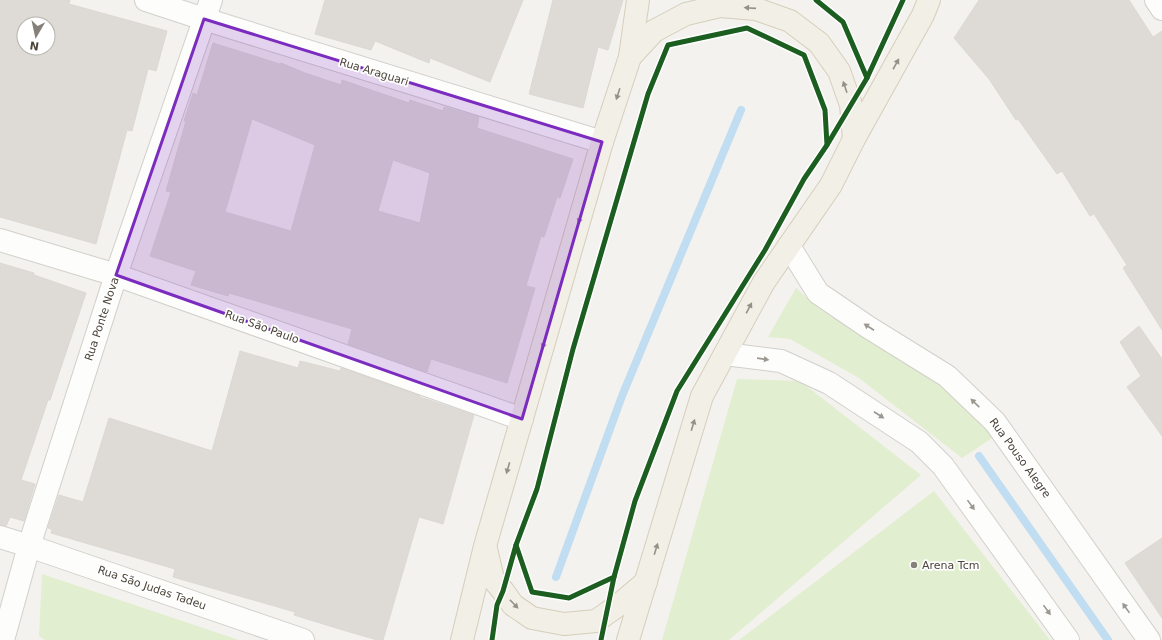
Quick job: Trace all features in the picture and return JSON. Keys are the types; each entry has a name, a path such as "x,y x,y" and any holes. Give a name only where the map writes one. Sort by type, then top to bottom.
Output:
{"main road":[{"path":"462,640 485,546 602,142 630,57 638,0"},
{"path":"628,640 702,396 764,282 831,185 854,139 924,15 929,0"},
{"path":"630,57 654,31 686,14 720,6 756,9 790,21 819,43 840,71 851,105 854,139"},
{"path":"485,546 493,579 513,605 532,618 564,624 596,621 620,604 646,582"}],"street":[{"name":"Rua Araguari","path":"146,0 207,10 602,142"},
{"path":"1156,0 1162,9"},
{"name":"Rua Ponte Nova","path":"3,640 29,546 116,275 207,10"},
{"name":"Rua São Paulo","path":"0,240 116,275 522,419"},
{"name":"Rua Pouso Alegre","path":"789,246 818,293 947,376 995,422 1149,640"},
{"path":"725,354 781,361 829,383 919,442 943,466 1068,640"},
{"name":"Rua São Judas Tadeu","path":"0,537 303,640"}],"highlighted area":[{"path":"204,19 602,142 522,419 116,275"}],"green space":[{"path":"796,288 818,308 944,388 995,436 962,458 859,378 790,339 768,337"},
{"path":"737,379 800,381 921,475 729,640 662,640"},
{"name":"Arena Tcm","path":"934,491 1050,640 739,640"},
{"path":"42,574 239,640 45,640 39,636"}],"building":[{"path":"0,0 70,0 69,4 167,31 156,71 148,69 132,131 127,130 96,244 0,217"},
{"path":"325,0 523,0 490,82 430,58 429,63 375,41 371,50 315,34"},
{"path":"553,0 623,0 608,50 598,47 583,108 529,94"},
{"path":"979,0 1129,0 1153,37 1162,31 1162,330 1123,268 1127,265 1094,214 1090,216 1062,171 1057,174 1018,119 1016,120 989,79 954,38"},
{"path":"213,43 280,64 281,63 341,85 342,80 409,103 410,100 443,111 444,107 479,117 477,128 573,159 560,198 557,197 544,237 541,236 526,286 535,288 507,383 431,359 427,372 348,344 352,329 229,293 228,296 191,285 196,271 150,256 171,192 166,191 186,121 184,121 193,93 197,95","holes":["252,119 315,145 291,231 225,212","393,160 430,173 420,223 378,211"]},
{"path":"0,263 34,273 34,275 86,293 21,480 35,484 24,521 10,517 6,526 0,525"},
{"path":"1139,326 1162,359 1162,436 1127,387 1141,376 1120,342"},
{"path":"240,351 298,368 300,361 340,371 341,368 474,415 443,524 419,517 383,640 377,640 346,631 294,615 295,612 173,577 175,569 51,533 52,529 48,528 59,495 83,502 109,418 212,451"},
{"path":"1162,538 1162,618 1125,563"}],"waterway":[{"path":"556,577 622,396 741,110"},
{"path":"979,456 1108,640"}],"cycle path":[{"path":"816,0 843,22 867,78 903,0"},
{"path":"747,28 804,55 825,110 827,145 804,179 765,250 677,391 635,501 614,577 569,598 532,592 516,545 537,489 573,349 648,94 668,45 747,28"},
{"path":"827,145 867,78"},
{"path":"492,640 497,605 503,591 516,545"},
{"path":"601,640 614,577"}],"place":[{"name":"Arena Tcm","path":"914,565"}]}
